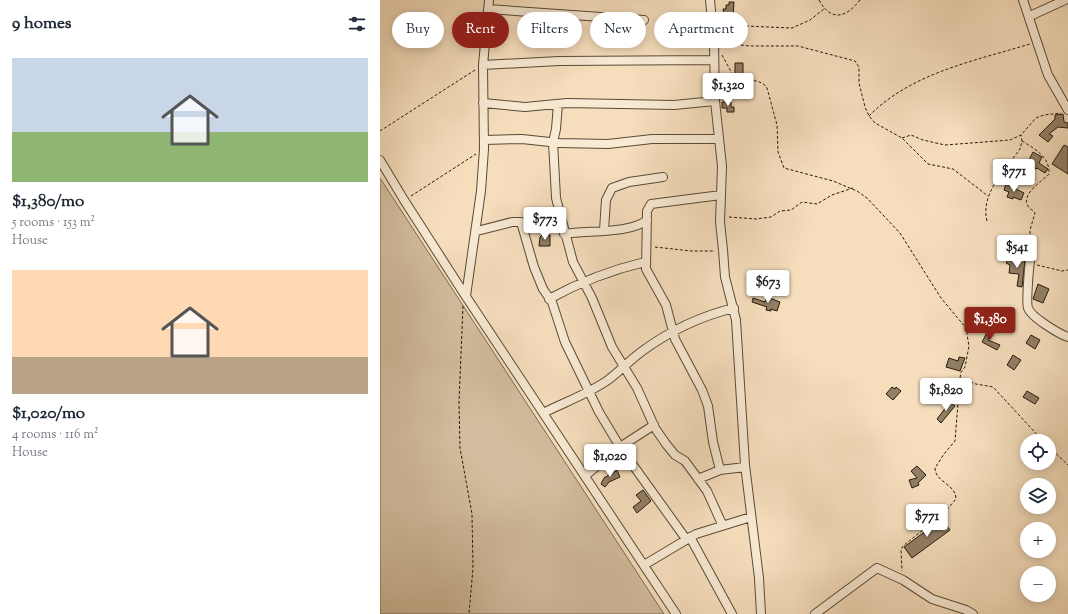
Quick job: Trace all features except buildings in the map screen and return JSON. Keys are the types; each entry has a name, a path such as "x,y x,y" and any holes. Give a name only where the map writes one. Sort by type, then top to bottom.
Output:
{"street":[{"path":"465,294 477,231 484,149 483,65 489,0"},
{"path":"710,0 711,12"},
{"path":"1023,0 1030,16 1048,75 1065,111"},
{"path":"1030,16 1065,0"},
{"path":"488,9 590,16"},
{"path":"714,48 715,101 722,166 720,218 722,250 725,277 734,308 737,333 745,467 759,578 761,614"},
{"path":"483,65 559,61 714,60"},
{"path":"483,103 525,107 558,104 674,105 715,101"},
{"path":"558,104 556,129 553,142 556,198 564,234 573,262 592,298 612,347 643,399 654,425 666,444 675,455 685,461 698,479 714,504 722,524"},
{"path":"484,140 522,139 608,144 652,139 720,139"},
{"path":"380,160 465,294 676,614"},
{"path":"604,230 606,200 612,188 629,182 663,177"},
{"path":"720,470 713,442 708,406 694,373 672,333 666,305 649,275 645,262 648,207 654,203 696,200 721,195"},
{"path":"564,234 629,228 640,226 647,220"},
{"path":"477,231 512,222 521,222 534,267 554,309 565,342 599,412 620,447 688,538 732,614"},
{"path":"1030,261 1027,302 1028,309 1042,321 1068,337"},
{"path":"549,299 605,272 645,262"},
{"path":"543,413 589,391 624,368 642,351 672,333 704,317 734,308"},
{"path":"585,476 620,447 654,425"},
{"path":"698,479 720,470 745,467"},
{"path":"644,565 688,538 722,524 751,516"},
{"path":"815,614 838,599 874,569 883,569 903,580 922,594 973,614"}],"path":[{"path":"819,0 824,9 830,15 839,15 851,11 860,0"},
{"path":"748,26 792,28 810,20 824,9"},
{"path":"869,116 888,99 923,79 960,65 1038,42"},
{"path":"748,46 798,46 855,61 859,67 859,83 869,116 874,122 902,138 928,164 953,169 988,196"},
{"path":"722,55 734,77 759,81 767,88 777,125 778,152 784,168 853,188 867,198 900,234 941,298 966,328 968,346 965,366 961,372 960,378 955,440 937,463 935,472 952,489 956,500 944,514 903,546 901,550 903,580"},
{"path":"380,131 483,65"},
{"path":"902,138 911,135 930,142 945,145 1010,140 1020,135 1036,118 1065,111"},
{"path":"987,221 985,213 988,196 1020,149 1022,141 1020,135"},
{"path":"1022,141 1040,153 1049,167 1049,174 1030,192 1027,198 1027,205 1035,213 1030,230 1030,261 1037,265 1062,271 1068,270"},
{"path":"404,200 484,149"},
{"path":"720,218 729,217 756,219 771,217 780,211 791,210 802,202 817,204 832,195 853,188"},
{"path":"646,246 691,251 722,250"},
{"path":"465,294 462,374 459,402 460,448 472,514 473,568 469,614"},
{"path":"960,378 976,384 993,387 1037,434"},
{"path":"1056,454 1068,465"}],"shaded area":[{"path":"380,178 664,614 380,614"}]}
